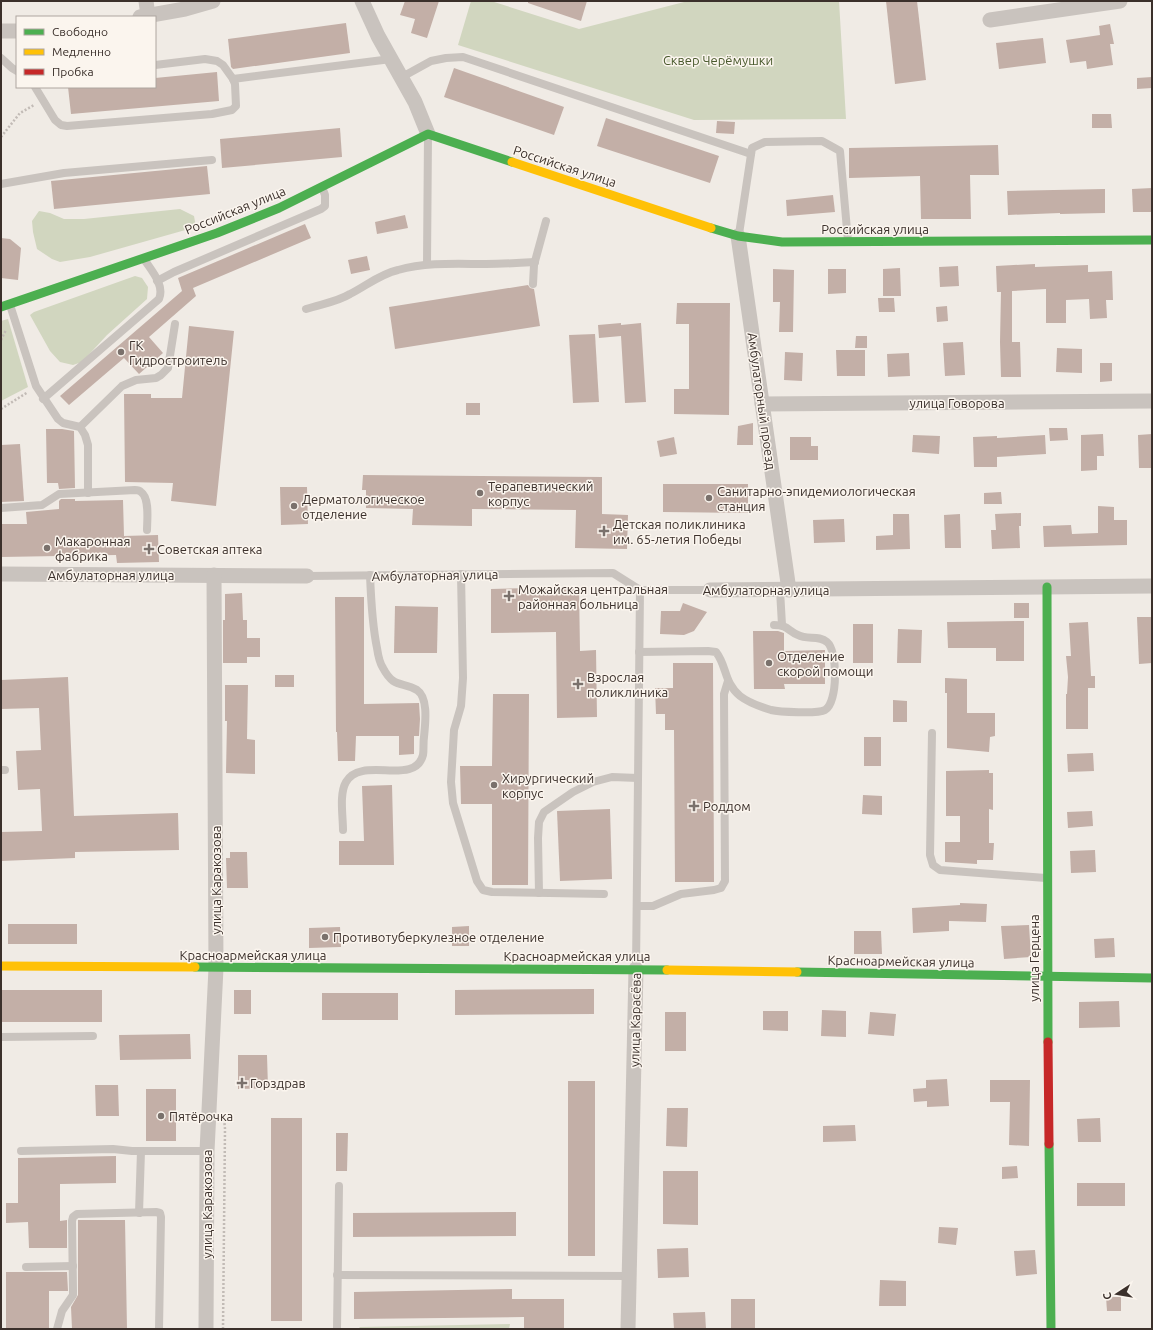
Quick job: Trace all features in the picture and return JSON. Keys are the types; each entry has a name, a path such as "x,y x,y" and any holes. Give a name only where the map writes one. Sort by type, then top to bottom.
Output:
{"street":[{"path":"146,1 144,16 184,9 213,1"},
{"path":"362,1 378,36 415,102 428,134"},
{"path":"990,20 1120,1"},
{"path":"1,31 16,31"},
{"name":"Российская улица","path":"5,306 217,233 279,208 428,134 684,220 738,236 782,242 1152,240"},
{"name":"Амбулаторный проезд","path":"738,236 762,404 784,590"},
{"name":"улица Говорова","path":"762,404 1152,401"},
{"name":"Амбулаторная улица","path":"1,574 307,576"},
{"name":"улица Каракозова","path":"206,1329 207,1151 216,968 214,576"},
{"name":"Амбулаторная улица","path":"710,590 1152,586"},
{"name":"улица Герцена","path":"1047,587 1047,977 1050,1329"},
{"name":"Красноармейская улица","path":"1,966 636,969 1152,978"},
{"name":"улица Карасёва","path":"628,1329 636,969"}],"lane":[{"path":"402,77 431,61 463,57 751,154"},
{"path":"1,58 16,70"},
{"path":"36,88 55,120 61,125 67,126 212,114 232,110 236,106 235,84 233,79 223,65 217,61 205,59 156,65"},
{"path":"233,79 392,59"},
{"path":"427,264 428,134"},
{"path":"738,236 752,148 765,142 822,141 840,151 848,242"},
{"path":"1,184 64,173 212,160"},
{"path":"157,281 174,272 321,209 325,206 322,187"},
{"path":"533,284 535,262 546,221"},
{"path":"43,399 159,299 161,289 143,258"},
{"path":"306,309 338,300 387,273 399,269 427,264 535,262"},
{"path":"5,306 36,386 43,399 58,419 80,427 85,436 88,445 88,493"},
{"path":"80,427 122,386 136,380 161,376 168,368 175,324"},
{"path":"1,508 42,505 59,494 135,490 141,492 145,497 147,504 147,530"},
{"name":"Амбулаторная улица","path":"307,576 613,573 640,590 710,590"},
{"path":"461,574 463,678 461,706 454,730 451,782 453,803 477,881 483,890 492,892 604,894"},
{"path":"343,830 342,800 346,782 351,776 365,770 412,769 420,762 423,755 424,704 421,695 417,690 394,682 383,668 372,622 370,575"},
{"name":"улица Карасёва","path":"636,969 640,590"},
{"path":"639,652 716,652 720,657 728,681 733,689 741,697 756,705 772,710 817,712 826,710 831,703 834,692 834,654 829,644 823,639 799,636 778,625 784,590"},
{"path":"637,906 653,906 681,894 722,888 725,881 724,694 728,681"},
{"path":"932,733 930,854 933,864 940,870 1047,878"},
{"path":"538,893 538,838 540,822 544,812 573,792 593,782 612,777 638,778"},
{"path":"1,1037 92,1036"},
{"path":"21,1151 114,1149 132,1151 207,1151"},
{"path":"139,1212 141,1151"},
{"path":"337,1329 339,1186"},
{"path":"57,1329 62,1311 72,1295 73,1217 77,1214 139,1212 160,1213 161,1217 160,1329"},
{"path":"26,1267 73,1266"},
{"path":"337,1274 629,1276"}],"path":[{"path":"1,137 20,113 43,100"},
{"path":"1,409 36,386"},
{"path":"223,1329 224,1115"}],"green space":[{"name":"Сквер Черёмушки","path":"471,1 491,1 579,29 688,1 839,1 846,119 694,120 458,45"},
{"path":"180,209 194,216 196,227 90,257 60,262 52,259 37,249 33,232 32,221 39,211 50,213 64,219 84,219"},
{"path":"135,276 142,278 148,287 147,299 107,335 82,362 73,365 60,362 50,351 30,315 34,312"},
{"path":"8,319 28,387 1,401 1,321"},
{"path":"510,1324 509,1329 358,1329 360,1327"}],"building":[{"path":"405,1 439,1 427,38 411,33 415,19 400,15"},
{"path":"528,1 587,1 581,21 528,3"},
{"path":"886,1 917,1 926,80 895,84"},
{"path":"346,23 350,53 233,69 231,67 228,39"},
{"path":"1110,24 1114,44 1110,44 1113,65 1087,69 1086,61 1070,63 1066,40 1100,35 1099,26"},
{"path":"1043,38 1046,63 999,69 996,43"},
{"path":"454,68 564,107 554,135 444,97"},
{"path":"217,72 219,101 71,114 68,88 156,88 156,78"},
{"path":"1152,77 1152,88 1137,89 1137,78"},
{"path":"1092,114 1111,114 1112,128 1092,128"},
{"path":"606,118 719,156 710,183 597,146"},
{"path":"717,121 735,122 734,134 716,133"},
{"path":"340,128 342,157 222,168 220,139"},
{"path":"998,145 999,175 970,175 971,219 921,219 920,176 849,178 849,148"},
{"path":"207,166 210,194 54,209 51,181"},
{"path":"1152,188 1152,212 1133,212 1132,189"},
{"path":"1105,189 1105,213 1008,215 1007,191"},
{"path":"833,195 835,212 787,216 786,200"},
{"path":"405,215 408,228 377,234 375,222"},
{"name":"ГК Гидростроитель","path":"305,224 311,238 193,288 196,296 149,337 163,353 139,374 124,358 69,405 60,396 182,291 178,278"},
{"path":"1,238 10,239 21,248 18,280 1,278"},
{"path":"367,256 370,270 351,274 348,260"},
{"path":"1035,264 1035,267 1088,265 1088,272 1112,271 1113,300 1106,300 1107,318 1090,319 1089,299 1066,300 1066,323 1046,323 1046,289 1012,291 1012,342 1020,342 1021,377 1001,377 1001,292 997,292 996,266"},
{"path":"958,266 959,286 940,287 939,267"},
{"path":"900,268 901,296 883,296 883,269"},
{"path":"773,269 794,270 793,332 779,332 780,302 773,302"},
{"path":"828,269 846,269 846,293 828,294"},
{"path":"528,285 530,288 534,289 540,326 395,349 389,307"},
{"path":"878,298 894,298 895,312 879,312"},
{"path":"677,303 730,303 729,415 674,414 674,389 689,389 689,324 676,324"},
{"path":"947,306 948,321 937,322 936,307"},
{"path":"621,323 621,325 641,323 646,402 625,403 621,336 599,338 598,325"},
{"path":"189,326 234,331 216,506 171,501 173,483 125,482 124,394 151,394 151,398 182,398"},
{"path":"595,334 599,402 573,403 569,335"},
{"path":"856,336 867,336 867,348 855,348"},
{"path":"963,342 965,375 945,376 943,343"},
{"path":"1057,348 1082,349 1082,373 1056,372"},
{"path":"836,350 865,350 865,376 837,376"},
{"path":"785,352 803,353 802,381 784,380"},
{"path":"909,353 910,376 888,377 887,354"},
{"path":"1100,363 1112,363 1112,381 1100,382"},
{"path":"466,403 480,403 480,415 466,415"},
{"path":"753,423 753,445 737,445 738,426"},
{"path":"1049,428 1067,428 1068,440 1050,441"},
{"path":"46,429 74,431 75,488 59,489 58,483 47,483"},
{"path":"1103,434 1104,456 1097,456 1097,470 1081,471 1081,435"},
{"path":"1152,434 1152,468 1139,468 1138,435"},
{"path":"913,435 940,436 939,454 912,452"},
{"path":"1045,435 1046,454 997,457 997,467 974,467 973,437 997,436 997,438"},
{"path":"674,437 677,454 660,457 657,441"},
{"path":"790,437 811,437 811,446 818,446 818,460 790,460"},
{"path":"20,444 24,501 1,502 1,445"},
{"name":"Терапевтический корпус","path":"363,475 602,477 602,514 628,515 627,549 575,548 576,510 472,509 472,526 412,525 413,509 366,508 366,490 362,490"},
{"path":"663,484 748,484 748,513 663,512"},
{"name":"Дерматологическое отделение","path":"280,487 307,487 308,524 281,525"},
{"path":"1001,492 1002,504 984,504 984,493"},
{"path":"61,499 75,499 75,501 123,500 124,536 158,535 159,562 117,563 116,555 1,557 1,524 27,524 26,512 59,509 59,501"},
{"path":"1098,506 1114,507 1114,520 1127,520 1127,545 1044,547 1043,526 1071,525 1072,534 1098,533"},
{"path":"1021,513 1021,526 1019,526 1020,548 992,549 991,530 996,530 995,514"},
{"path":"893,514 909,514 910,549 876,550 876,536 893,535"},
{"path":"960,514 961,548 945,548 944,515"},
{"path":"844,519 845,542 814,543 813,520"},
{"path":"579,587 580,651 596,650 597,717 557,718 556,632 491,633 491,589"},
{"path":"242,593 243,620 247,620 247,638 260,638 260,657 247,657 247,663 223,663 223,620 225,620 225,594"},
{"path":"335,597 364,597 364,704 419,703 419,736 414,736 414,754 399,755 399,736 356,736 355,761 338,761 336,732"},
{"path":"683,603 707,612 694,631 684,635 660,634 661,611 680,611"},
{"path":"1014,603 1029,603 1029,618 1014,618"},
{"path":"395,606 438,607 437,653 394,653"},
{"path":"1137,617 1152,617 1152,663 1139,664"},
{"path":"1024,621 1024,661 996,661 996,648 948,648 947,622"},
{"path":"1088,622 1091,676 1095,676 1095,688 1088,688 1088,729 1066,729 1066,694 1068,677 1066,656 1071,656 1069,623"},
{"path":"853,624 873,624 873,663 853,663"},
{"path":"898,629 922,630 921,663 897,663"},
{"path":"753,631 778,631 784,633 784,651 825,650 825,684 784,684 785,689 754,689"},
{"name":"Роддом","path":"673,663 713,663 714,882 675,882 674,730 665,730 665,714 656,714 655,688 673,688"},
{"path":"275,675 294,675 294,687 275,687"},
{"path":"68,677 74,816 178,813 179,850 75,852 75,858 1,861 1,832 42,831 40,789 18,790 16,751 41,750 39,708 1,709 1,680"},
{"path":"945,678 967,679 967,713 995,713 995,736 990,737 989,752 947,748 947,693 945,693"},
{"path":"225,685 248,685 247,739 255,740 255,774 226,773 227,721 225,721"},
{"name":"Хирургический корпус","path":"493,694 529,694 528,885 492,885 492,804 461,804 460,766 492,766"},
{"path":"893,700 907,701 907,722 893,722"},
{"path":"864,737 881,737 881,766 864,766"},
{"path":"1093,753 1094,771 1068,772 1067,754"},
{"path":"989,770 989,773 993,773 993,810 989,809 989,843 994,843 993,860 977,860 977,864 945,862 945,842 960,842 960,816 946,816 946,771"},
{"path":"392,785 394,865 339,865 339,841 364,841 362,786"},
{"path":"863,795 882,796 882,815 862,814"},
{"path":"610,809 612,879 560,881 557,811"},
{"path":"1092,811 1093,826 1068,828 1067,812"},
{"path":"1095,850 1096,872 1071,873 1070,851"},
{"path":"230,852 247,852 248,888 227,888 226,858 230,858"},
{"path":"960,903 987,904 986,922 949,921 949,931 913,933 912,908 960,905"},
{"path":"8,924 77,924 77,944 8,944"},
{"path":"1029,925 1031,957 1004,959 1001,926"},
{"path":"469,926 469,946 452,946 452,927"},
{"name":"Противотуберкулезное отделение","path":"340,927 341,947 309,948 309,928"},
{"path":"854,931 881,931 882,954 854,954"},
{"path":"1114,938 1115,957 1095,958 1094,939"},
{"path":"594,989 594,1014 455,1015 455,990"},
{"path":"1,990 102,990 102,1022 1,1022"},
{"path":"234,990 251,990 251,1014 234,1014"},
{"path":"322,993 398,993 398,1020 322,1020"},
{"path":"1119,1001 1120,1027 1079,1028 1079,1002"},
{"path":"822,1010 846,1011 846,1037 821,1036"},
{"path":"763,1011 788,1011 788,1031 763,1030"},
{"path":"665,1012 686,1012 686,1051 665,1051"},
{"path":"870,1012 896,1014 894,1036 868,1034"},
{"path":"190,1034 191,1059 120,1060 119,1035"},
{"path":"238,1055 267,1055 268,1088 238,1089"},
{"path":"947,1079 949,1106 927,1107 927,1101 914,1102 913,1089 926,1088 926,1080"},
{"path":"990,1080 1030,1080 1029,1146 1009,1145 1010,1102 990,1102"},
{"path":"568,1081 595,1081 595,1256 568,1256"},
{"path":"95,1085 118,1085 119,1116 96,1116"},
{"path":"146,1089 176,1089 176,1141 146,1141"},
{"path":"667,1108 688,1108 687,1147 666,1146"},
{"path":"271,1118 302,1118 302,1321 271,1321"},
{"path":"1100,1118 1101,1142 1078,1142 1077,1119"},
{"path":"855,1125 856,1141 823,1142 823,1126"},
{"path":"336,1133 348,1133 347,1171 336,1171"},
{"path":"116,1156 116,1183 60,1184 60,1221 67,1220 67,1248 29,1248 28,1222 6,1223 6,1203 18,1203 18,1158"},
{"path":"1017,1166 1018,1178 1002,1179 1002,1167"},
{"path":"663,1171 698,1171 698,1225 663,1224"},
{"path":"1077,1183 1125,1183 1125,1206 1077,1206"},
{"path":"516,1212 516,1236 353,1237 353,1213"},
{"path":"78,1220 125,1220 127,1329 72,1329 71,1307 78,1295"},
{"path":"939,1227 958,1228 956,1245 938,1243"},
{"path":"688,1248 689,1277 658,1278 657,1249"},
{"path":"1035,1250 1037,1274 1016,1276 1014,1251"},
{"path":"6,1272 67,1272 68,1291 49,1291 49,1329 6,1329"},
{"path":"880,1280 906,1281 906,1306 879,1306"},
{"path":"512,1289 512,1299 564,1299 564,1329 524,1329 524,1317 354,1319 354,1292"},
{"path":"1106,1297 1121,1297 1121,1311 1107,1311"},
{"path":"731,1299 755,1299 755,1329 731,1329"},
{"path":"705,1312 706,1329 674,1329 673,1313"}],"traffic: fast":[{"path":"1,307 217,233 279,208 428,134 512,162"},
{"path":"711,228 738,236 782,242 1152,240"},
{"path":"1047,587 1048,1042"},
{"path":"195,967 667,970"},
{"path":"797,972 1152,978"},
{"path":"1049,1144 1051,1329"}],"traffic: slow":[{"path":"512,162 711,228"},
{"path":"1,966 195,967"},
{"path":"667,970 797,972"}],"traffic: jam":[{"path":"1048,1042 1049,1144"}],"place":[{"name":"ГК Гидростроитель","path":"121,352"},
{"name":"Терапевтический корпус","path":"480,493"},
{"name":"Санитарно-эпидемиологическая станция","path":"709,498"},
{"name":"Дерматологическое отделение","path":"294,506"},
{"name":"Детская поликлиника им. 65-летия Победы","path":"604,531"},
{"name":"Макаронная фабрика","path":"47,548"},
{"name":"Советская аптека","path":"149,549"},
{"name":"Можайская центральная районная больница","path":"509,596"},
{"name":"Отделение скорой помощи","path":"769,663"},
{"name":"Взрослая поликлиника","path":"578,684"},
{"name":"Хирургический корпус","path":"494,785"},
{"name":"Роддом","path":"694,806"},
{"name":"Противотуберкулезное отделение","path":"325,937"},
{"name":"Горздрав","path":"242,1083"},
{"name":"Пятёрочка","path":"161,1116"}]}
